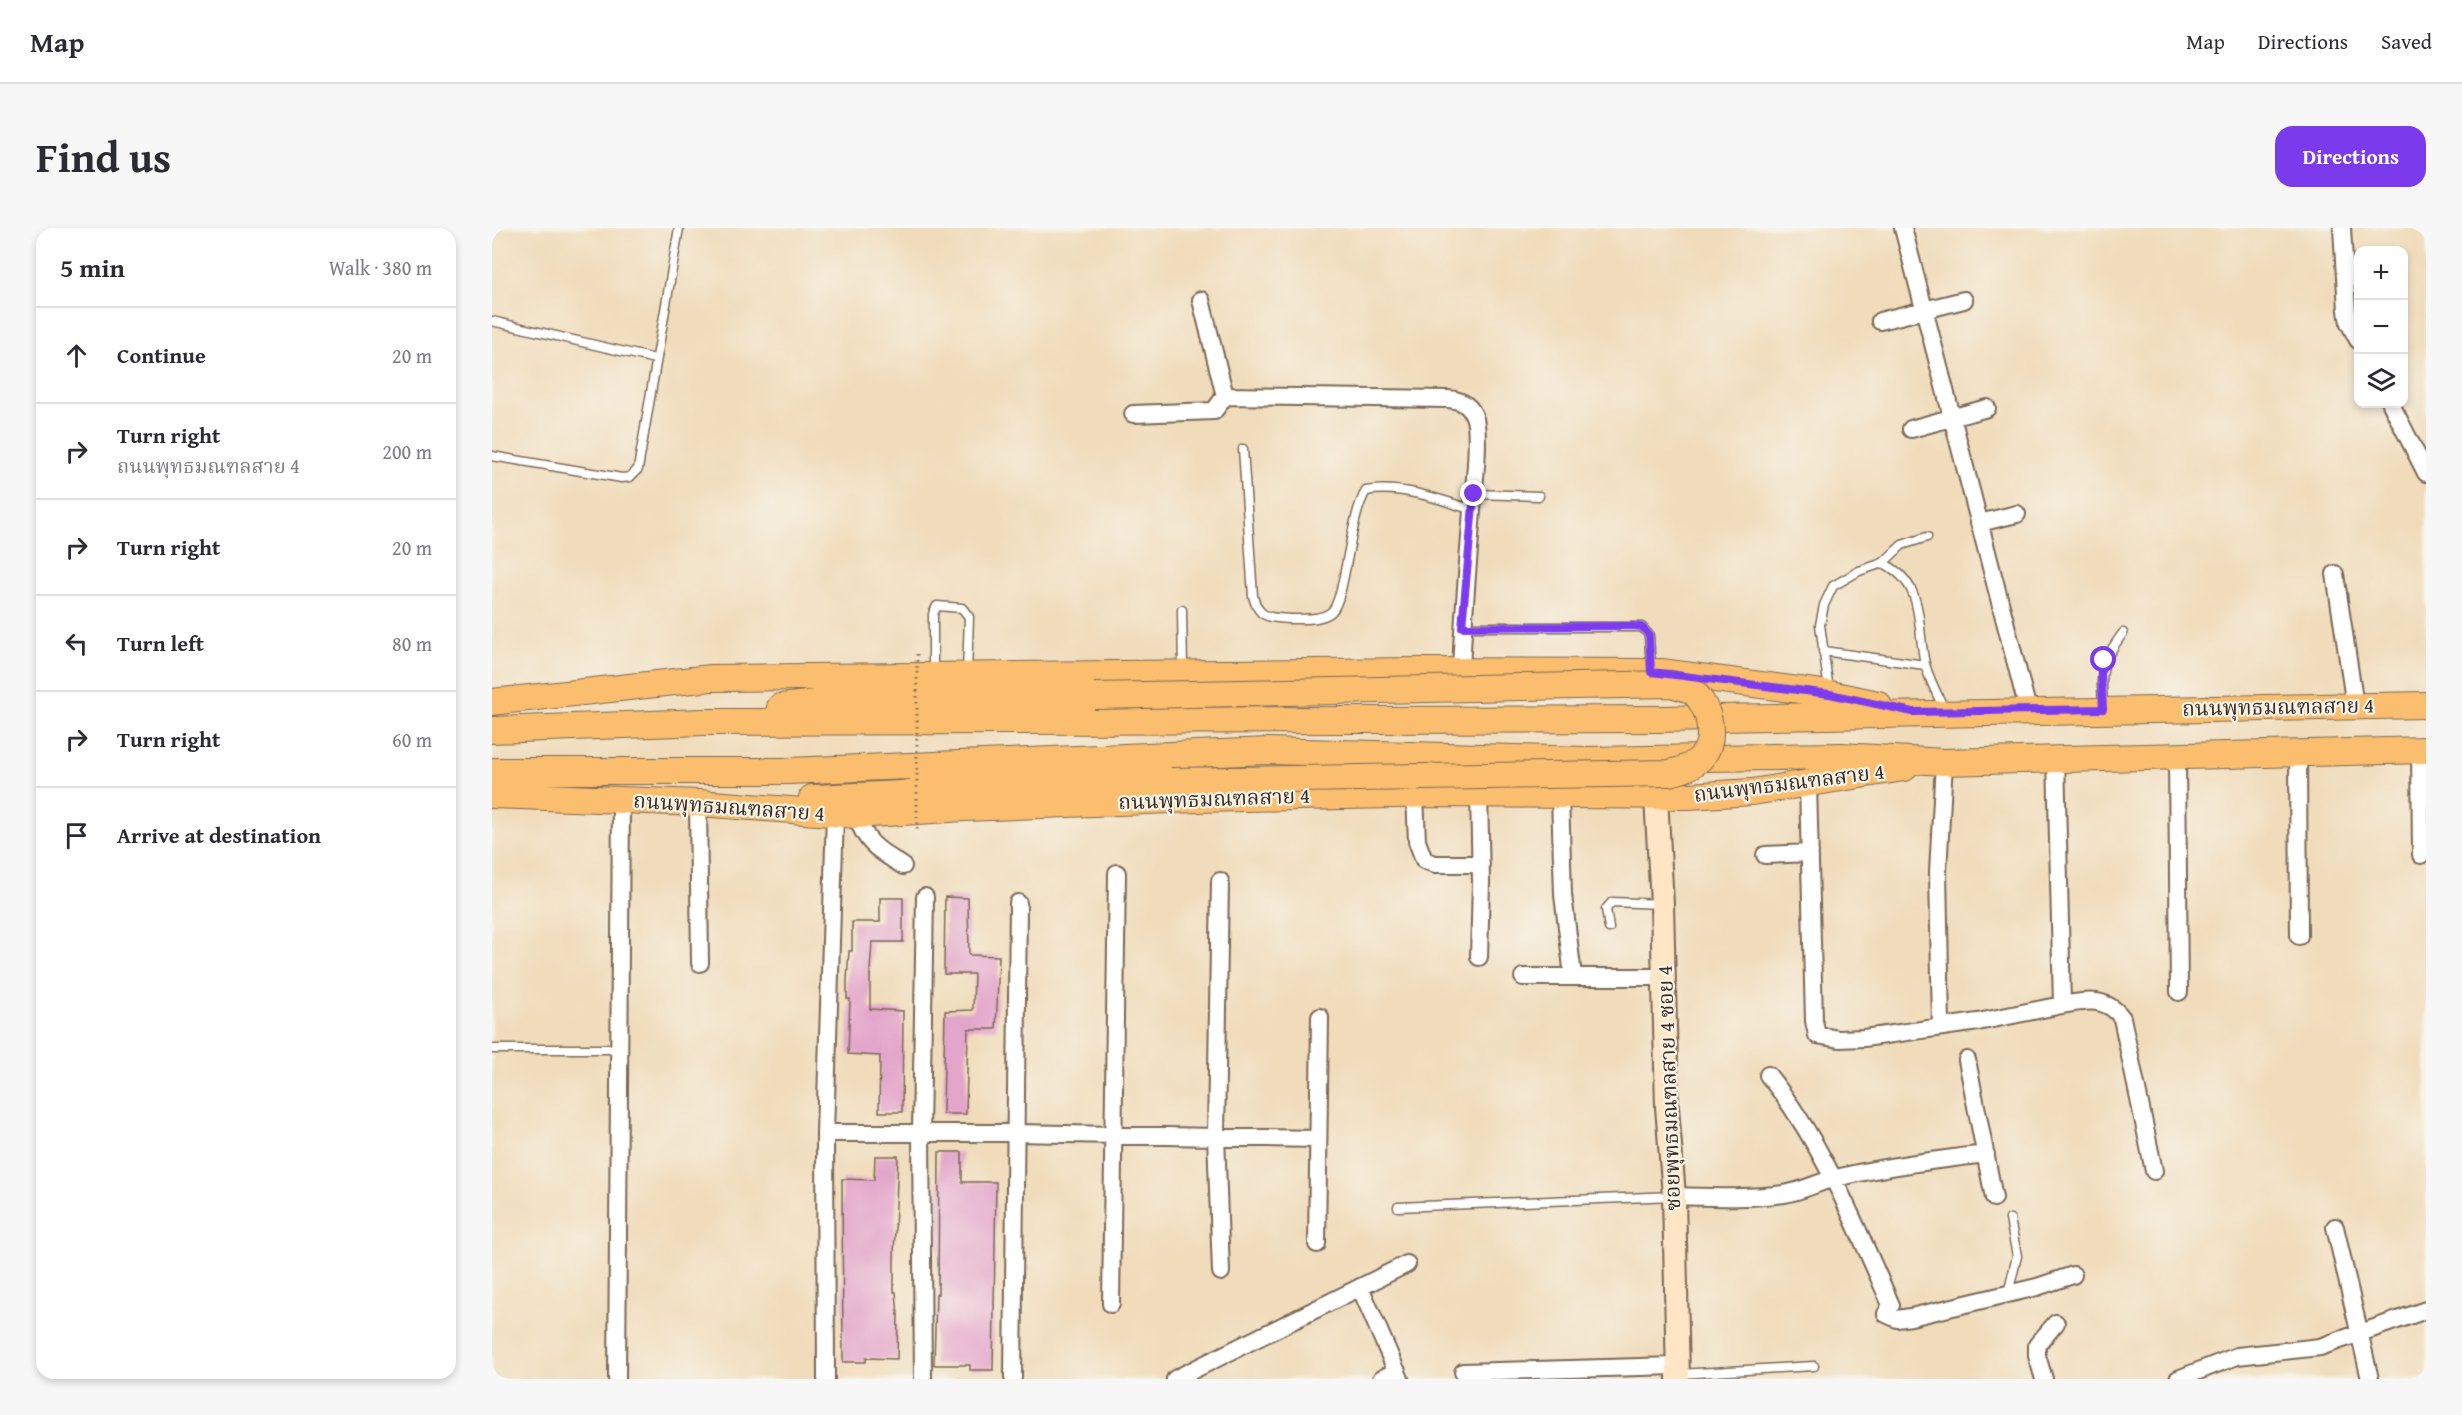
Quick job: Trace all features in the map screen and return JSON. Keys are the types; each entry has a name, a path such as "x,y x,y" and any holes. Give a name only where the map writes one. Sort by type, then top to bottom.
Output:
{"main road":[{"name":"ถนนพุทธมณฑลสาย 4","path":"492,702 632,689 711,678 1461,671 1651,672 1830,694 1913,712"},
{"path":"632,689 775,692 860,698 1094,696 1671,684 1693,692 1706,710 1710,726 1708,749 1698,761 1687,770 1669,773 1171,781 939,788 901,794 772,800 729,806"},
{"path":"703,722 775,708 860,698"},
{"name":"ถนนพุทธมณฑลสาย 4","path":"492,730 703,722 1682,718 1913,712 2426,705"},
{"name":"ถนนพุทธมณฑลสาย 4","path":"492,771 788,771 1269,751 1585,760 1818,756 1939,762 2056,757 2177,757 2423,750"},
{"name":"ถนนพุทธมณฑลสาย 4","path":"492,795 698,803 845,815 964,807 1186,799 1479,794 1656,797 1752,792 1877,774 1939,762"},
{"path":"788,771 939,788"}],"street":[{"path":"1903,228 2028,710"},
{"path":"2342,228 2347,310 2349,323 2354,332"},
{"path":"1201,300 1226,396"},
{"path":"1880,321 1964,300"},
{"path":"1133,414 1214,411 1226,396"},
{"path":"1226,396 1458,400 1469,406 1475,419 1473,502 1462,627 1461,671"},
{"path":"1911,429 1987,408"},
{"path":"2393,408 2426,472"},
{"path":"1979,523 2017,514"},
{"path":"2336,574 2355,706"},
{"path":"2421,855 2423,750"},
{"path":"2298,753 2300,936"},
{"path":"2056,757 2062,1005"},
{"path":"2177,757 2179,992"},
{"path":"1939,762 1938,872 1941,1026"},
{"path":"1808,784 1814,1021 1817,1035 1839,1040 1864,1038 1978,1022 2062,1005 2094,1001 2107,1003 2114,1007 2122,1018 2154,1171"},
{"path":"1479,794 1481,864 1479,957"},
{"path":"1414,795 1417,842 1424,860 1435,864 1481,864"},
{"path":"1560,795 1563,895 1573,976"},
{"name":"ซอยพุทธมณฑลสาย 4 ซอย 4","path":"1656,797 1665,977 1667,1107 1674,1196 1677,1373"},
{"path":"617,1379 621,800"},
{"path":"698,803 700,963"},
{"path":"845,815 872,846 903,866"},
{"path":"826,1379 825,1133 845,815"},
{"path":"1764,855 1810,853"},
{"path":"1112,1304 1117,873"},
{"path":"1220,881 1216,1136 1221,1272"},
{"path":"923,1379 921,1133 925,897"},
{"path":"1013,1378 1018,903"},
{"path":"1523,977 1665,977"},
{"path":"1317,1244 1320,1017"},
{"path":"1967,1060 1994,1198"},
{"path":"1768,1075 1787,1099 1834,1178 1891,1305 1886,1314 1897,1319 1904,1318 2008,1294 2073,1275"},
{"path":"825,1133 1115,1134 1317,1139"},
{"path":"1674,1196 1744,1197 1783,1194 1814,1187 1834,1178 1894,1166 1986,1154"},
{"path":"2335,1227 2370,1379"},
{"path":"1175,1379 1407,1264"},
{"path":"1360,1287 1398,1375 1381,1379"},
{"path":"2178,1379 2237,1356 2320,1347 2426,1310"},
{"path":"2044,1379 2037,1356 2037,1345 2056,1323"},
{"path":"1463,1372 1677,1373"}],"lane":[{"path":"492,456 622,478 630,477 638,469 679,228"},
{"path":"492,321 655,359"},
{"path":"1244,449 1253,596 1256,607 1263,616 1322,617 1333,611 1339,596 1353,525 1366,491 1379,489 1473,502 1539,496"},
{"path":"1830,694 1820,625 1824,604 1833,586 1859,571 1883,563 1895,549 1927,537"},
{"path":"1883,563 1898,570 1911,588 1925,665 1945,712"},
{"path":"933,676 933,614 937,606 946,605 962,608 969,617 967,676"},
{"path":"1182,610 1183,674"},
{"path":"1462,627 1642,627 1649,635 1651,672"},
{"path":"2103,709 2101,672 2104,660 2123,633"},
{"path":"1823,651 1925,665"},
{"path":"1609,928 1606,909 1612,902 1662,904"},
{"path":"493,1049 619,1049"},
{"path":"1398,1208 1674,1196"},
{"path":"2008,1294 2017,1256 2010,1219"},
{"path":"1677,1373 1814,1366"}],"path":[{"path":"917,654 917,831"}],"building":[{"path":"945,897 968,898 969,955 999,956 996,1029 968,1029 966,1114 943,1114 945,1011 973,1010 974,974 944,974"},
{"path":"880,898 903,898 903,942 872,942 870,970 870,1009 903,1011 902,1112 879,1112 880,1056 848,1054 850,999 847,999 847,980 849,951 852,951 852,922 880,922"},
{"path":"939,1152 962,1152 962,1182 996,1182 993,1370 970,1370 970,1365 934,1365 936,1294 938,1294"},
{"path":"875,1156 898,1156 894,1255 894,1292 896,1292 898,1316 897,1359 866,1358 866,1362 843,1362 842,1179 874,1180"}],"route":[{"path":"1474,494 1462,627 1642,627 1649,635 1651,672 1764,684 1830,694 1913,712 2103,709 2101,672 2104,660"}]}
